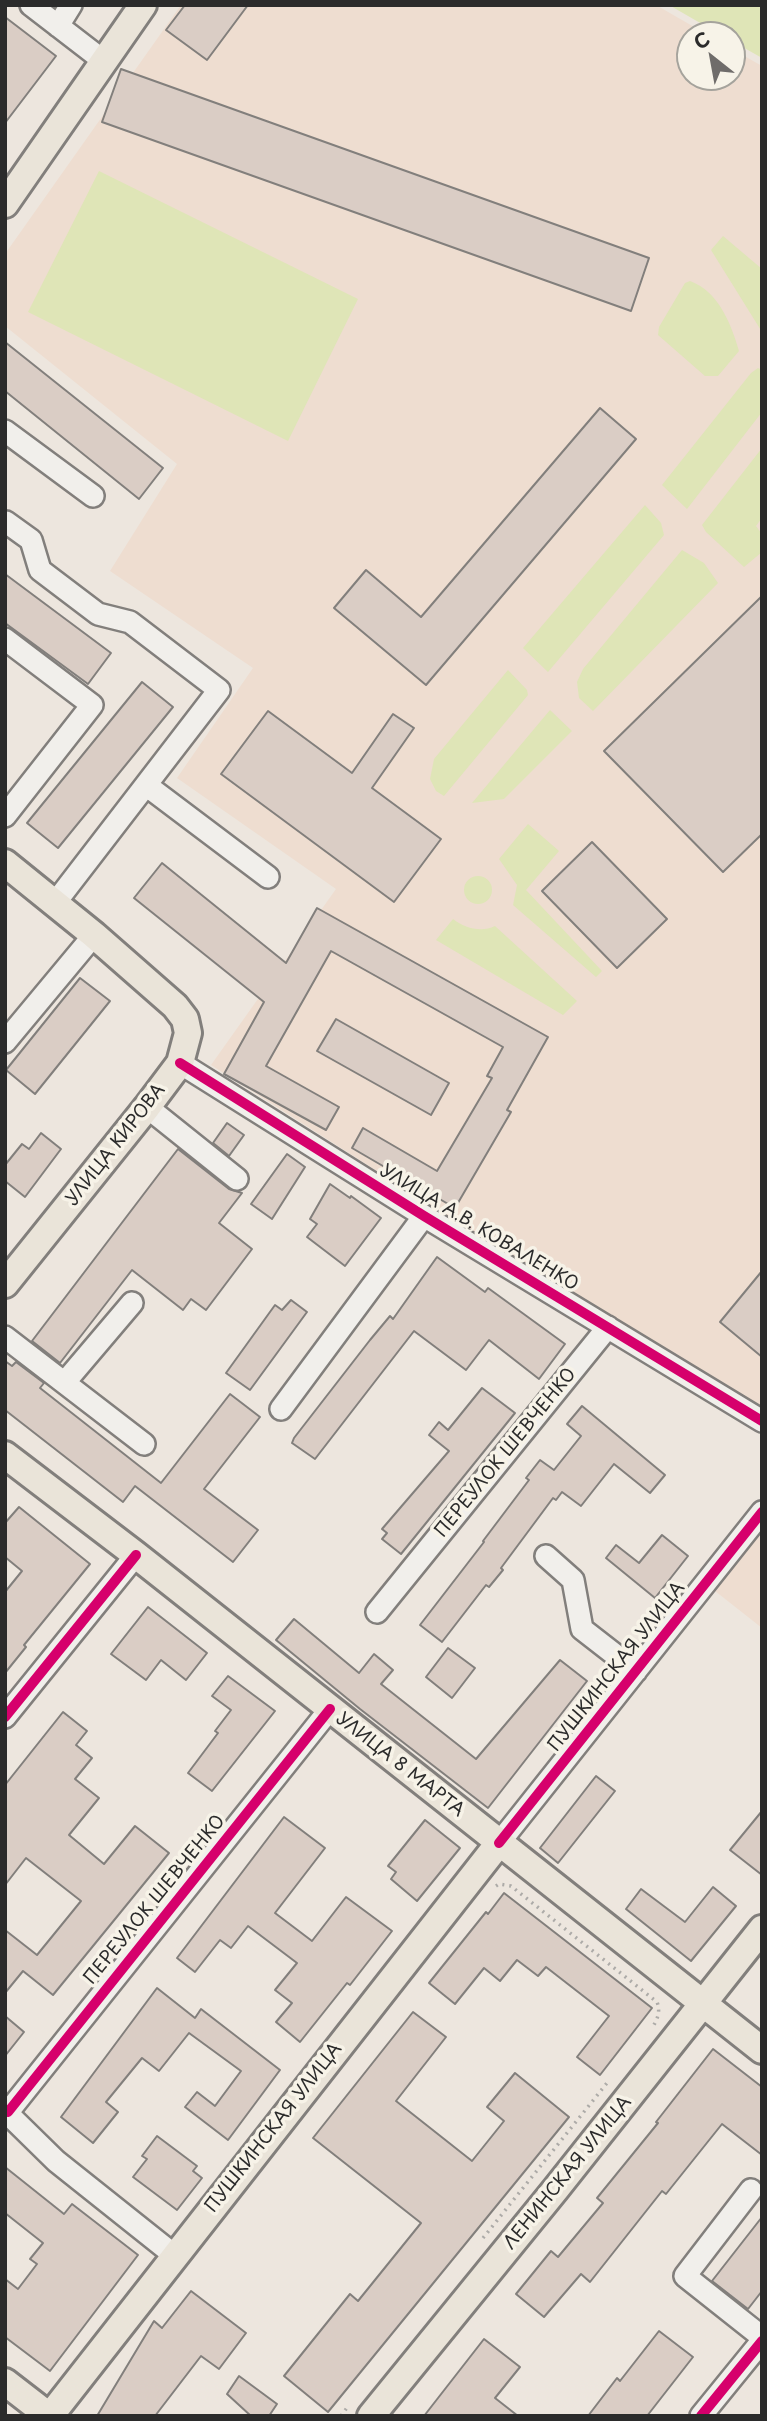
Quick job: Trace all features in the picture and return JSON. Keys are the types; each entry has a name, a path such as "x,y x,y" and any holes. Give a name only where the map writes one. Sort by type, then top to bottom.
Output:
{"main road":[{"path":"5,204 143,5"},
{"name":"УЛИЦА КИРОВА","path":"5,863 94,935 175,1006 185,1019 188,1033 180,1063 5,1284"},
{"name":"УЛИЦА 8 МАРТА","path":"5,1454 762,2050"},
{"name":"ПУШКИНСКАЯ УЛИЦА","path":"49,2416 499,1843"},
{"name":"ЛЕНИНСКАЯ УЛИЦА","path":"360,2410 555,2190 762,1929"},
{"path":"5,2382 49,2416"}],"street":[{"path":"31,5 104,62"},
{"path":"58,26 71,5"},
{"path":"5,431 93,496"},
{"path":"6,522 31,540 40,570 97,614 130,622 219,691 55,903"},
{"path":"5,639 92,705 5,816"},
{"path":"146,785 268,877"},
{"path":"5,1042 94,935"},
{"name":"УЛИЦА А.В. КОВАЛЕНКО","path":"180,1063 424,1216 762,1421"},
{"path":"147,1107 237,1179"},
{"path":"281,1409 424,1216"},
{"path":"65,1382 132,1303"},
{"name":"ПЕРЕУЛОК ШЕВЧЕНКО","path":"377,1612 608,1327"},
{"path":"5,1336 144,1444"},
{"name":"ПУШКИНСКАЯ УЛИЦА","path":"499,1843 762,1512"},
{"path":"5,1717 136,1555"},
{"path":"546,1556 573,1580 582,1629 636,1671"},
{"name":"ПЕРЕУЛОК ШЕВЧЕНКО","path":"7,2111 330,1709"},
{"path":"7,2111 56,2161 174,2255"},
{"path":"701,2416 762,2339 685,2276 751,2190"}],"path":[{"path":"489,1893 499,1884 511,1886 657,2002 660,2008 658,2015 644,2037"},
{"path":"480,2242 610,2080"},
{"path":"341,2416 360,2410"}],"shaded area":[{"path":"181,5 656,5 684,21 676,21 676,91 746,91 746,57 762,66 762,1417 211,1065 336,889 177,778 253,668 110,571 177,464 5,326 5,254"},
{"path":"762,1529 762,1628 715,1591"}],"green space":[{"path":"669,5 762,5 762,58 746,49 746,21 697,21"},
{"path":"99,171 358,299 288,441 28,312"},
{"path":"723,236 762,269 762,332 711,250"},
{"path":"690,281 716,300 732,330 739,351 718,376 705,376 658,335 659,327 685,283"},
{"path":"758,368 762,370 762,412 687,509 662,485 751,373"},
{"path":"762,448 762,518 756,526 762,534 762,552 744,567 706,532 702,525"},
{"path":"645,505 661,523 664,535 548,672 523,648"},
{"path":"682,550 704,563 718,583 593,711 579,698 577,682 583,669"},
{"path":"508,670 527,690 528,695 444,796 436,791 430,779 434,759"},
{"path":"550,710 572,731 504,799 472,803"},
{"path":"528,824 559,851 526,890 602,971 596,977 513,905 517,885 499,859"},
{"path":"478,876 488,880 492,890 488,900 478,904 468,900 464,890 468,880"},
{"path":"453,919 473,928 495,926 577,1001 563,1015 436,940"}],"building":[{"path":"185,5 248,5 207,60 166,30"},
{"path":"5,17 56,56 5,123"},
{"path":"121,69 649,258 631,311 102,122"},
{"path":"5,342 163,468 139,499 5,391"},
{"path":"600,408 636,439 426,685 334,608 366,570 421,617"},
{"path":"5,574 111,653 88,684 5,623"},
{"path":"762,596 762,834 723,872 604,751"},
{"path":"142,682 173,707 58,848 27,823"},
{"path":"268,711 352,773 393,714 414,728 372,788 441,839 394,902 221,774"},
{"path":"592,842 667,919 617,968 542,891"},
{"path":"162,863 286,963 317,908 548,1037 507,1110 511,1112 455,1208 352,1148 363,1128 437,1171 492,1078 487,1076 503,1047 331,951 266,1066 339,1107 326,1130 224,1074 264,1002 134,898"},
{"path":"80,978 110,1001 35,1094 6,1070"},
{"path":"336,1019 449,1083 431,1115 317,1051"},
{"path":"227,1123 244,1135 229,1156 213,1143"},
{"path":"41,1133 61,1149 25,1197 5,1181 5,1165 22,1144 29,1149"},
{"path":"178,1149 229,1189 242,1193 219,1223 252,1249 206,1310 191,1299 183,1310 132,1270 60,1363 32,1341"},
{"path":"287,1154 305,1167 272,1219 251,1204"},
{"path":"330,1184 381,1218 345,1266 307,1237 317,1224 310,1219"},
{"path":"437,1257 485,1292 488,1288 565,1344 539,1379 489,1340 466,1370 414,1331 315,1459 292,1443 294,1438 370,1340 390,1316 393,1319"},
{"path":"762,1271 762,1357 720,1322"},
{"path":"291,1300 307,1312 250,1390 226,1373 275,1305 282,1310"},
{"path":"5,1361 12,1366 16,1362 44,1383 40,1388 161,1483 230,1394 260,1417 204,1489 258,1530 233,1562 135,1486 123,1502 5,1410"},
{"path":"482,1388 515,1413 401,1554 382,1539 387,1533 382,1529 449,1451 429,1435 439,1422 448,1430"},
{"path":"582,1406 665,1475 650,1493 614,1464 581,1506 562,1492 556,1500 553,1498 501,1568 503,1570 489,1587 486,1585 442,1642 420,1625 484,1542 529,1480 526,1478 540,1460 554,1470 581,1436 567,1424"},
{"path":"19,1507 90,1564 24,1645 26,1647 5,1673 5,1592 22,1571 5,1557 5,1523"},
{"path":"662,1535 688,1556 655,1598 606,1558 616,1545 639,1563"},
{"path":"148,1607 207,1653 186,1680 161,1660 146,1680 111,1654"},
{"path":"294,1619 359,1673 374,1654 393,1670 381,1684 476,1759 560,1660 587,1681 488,1808 276,1640"},
{"path":"448,1648 475,1668 452,1698 426,1677"},
{"path":"228,1676 275,1711 212,1791 188,1773 218,1733 215,1731 231,1710 212,1696"},
{"path":"63,1712 87,1731 76,1745 92,1758 75,1779 99,1798 69,1835 104,1864 135,1826 169,1853 53,1995 23,1971 5,1993 5,1930 37,1955 81,1901 26,1858 5,1885 5,1785"},
{"path":"596,1776 615,1791 558,1863 540,1848"},
{"path":"762,1811 762,1875 730,1850"},
{"path":"284,1817 325,1848 275,1913 312,1941 346,1897 392,1931 350,1985 347,1983 300,2042 276,2022 292,2003 275,1990 297,1963 248,1926 231,1948 220,1940 195,1972 177,1958"},
{"path":"425,1820 460,1848 417,1901 391,1879 396,1872 388,1866"},
{"path":"713,1887 736,1906 691,1961 626,1909 641,1889 685,1922"},
{"path":"504,1893 652,2008 600,2075 577,2057 609,2016 546,1967 538,1976 517,1960 500,1981 484,1968 455,2004 429,1983"},
{"path":"157,1988 195,2018 201,2009 280,2070 228,2140 185,2107 197,2092 215,2106 241,2071 189,2033 159,2071 142,2058 106,2102 118,2112 93,2143 61,2117"},
{"path":"413,2012 446,2037 396,2101 472,2161 504,2121 487,2107 515,2073 569,2117 328,2412 284,2376 350,2294 358,2301 421,2223 313,2138"},
{"path":"5,2016 24,2032 5,2056"},
{"path":"713,2049 762,2087 762,2155 722,2124 666,2194 662,2191 590,2282 581,2274 544,2317 516,2294 551,2251 558,2257 603,2203 597,2198"},
{"path":"157,2136 197,2166 193,2171 202,2178 177,2210 133,2177 147,2159 142,2156"},
{"path":"5,2167 64,2214 72,2204 138,2255 50,2371 5,2337 5,2279 18,2289 37,2264 30,2259 43,2243 5,2213"},
{"path":"762,2217 762,2291 748,2309 712,2281"},
{"path":"191,2291 246,2333 219,2369 201,2356 155,2416 97,2416 154,2321 162,2328"},
{"path":"659,2331 693,2357 647,2416 588,2416 617,2378 620,2381"},
{"path":"484,2339 520,2367 495,2398 518,2416 424,2416"},
{"path":"239,2376 277,2404 269,2416 251,2416 227,2394"}],"cycle path":[{"path":"180,1063 424,1216 762,1421"},
{"path":"499,1843 762,1512"},
{"path":"5,1717 136,1555"},
{"path":"8,2112 330,1709"},
{"path":"701,2416 762,2341"}]}
